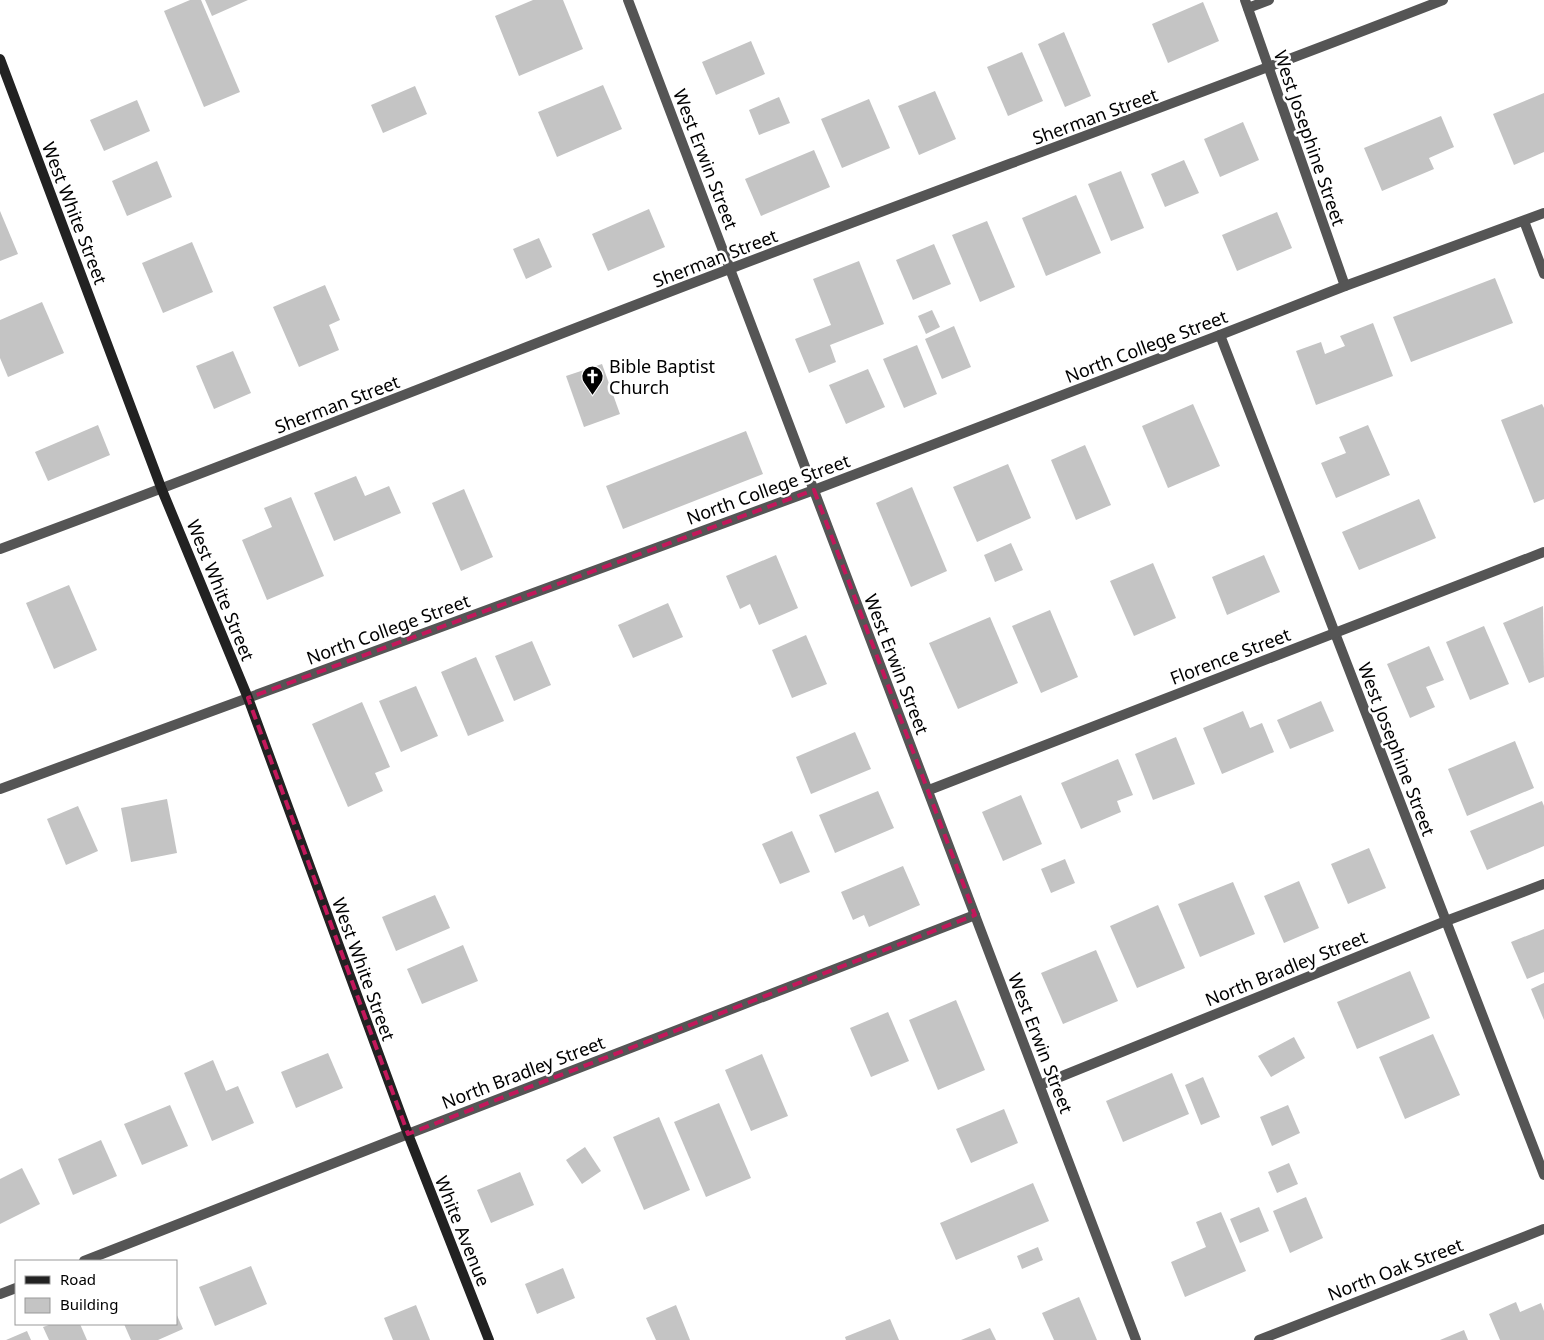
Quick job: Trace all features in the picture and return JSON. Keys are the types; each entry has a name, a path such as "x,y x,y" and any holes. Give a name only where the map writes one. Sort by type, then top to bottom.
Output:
{"street":[{"name":"West Erwin Street","path":"628,0 1136,1340"},
{"path":"1246,4 1269,0"},
{"name":"Sherman Street","path":"0,549 162,490 730,269 1269,68 1443,0"},
{"name":"West Josephine Street","path":"1246,4 1345,286"},
{"name":"West White Street","path":"0,59 162,490 248,698 408,1134"},
{"name":"North College Street","path":"0,789 814,490 1345,286 1544,213"},
{"path":"1524,221 1544,274"},
{"name":"West Josephine Street","path":"1220,335 1544,1175"},
{"name":"Florence Street","path":"929,790 1544,552"},
{"name":"North Bradley Street","path":"1040,1085 1446,921 1544,884"},
{"name":"North Bradley Street","path":"87,1260 975,915"},
{"name":"White Avenue","path":"408,1134 489,1340"},
{"name":"North Oak Street","path":"1259,1340 1544,1229"},
{"path":"0,1294 15,1288"}],"highlighted area":[{"path":"814,490 975,915 408,1134 248,698"}],"building":[{"path":"190,0 201,0 240,92 204,107 164,11"},
{"path":"205,0 248,0 212,16"},
{"path":"533,0 563,0 583,49 519,76 495,16"},
{"path":"1203,2 1219,41 1168,63 1152,24"},
{"path":"1064,32 1091,96 1065,107 1038,44"},
{"path":"751,41 765,74 716,95 702,62"},
{"path":"1022,52 1043,101 1008,116 987,67"},
{"path":"603,85 622,129 557,157 538,112"},
{"path":"415,86 427,114 383,133 371,105"},
{"path":"935,91 956,139 919,155 898,106"},
{"path":"1544,93 1544,152 1514,165 1493,114"},
{"path":"779,97 790,123 759,135 749,110"},
{"path":"869,99 890,148 842,168 821,119"},
{"path":"137,100 150,131 104,151 90,120"},
{"path":"1441,116 1454,147 1429,158 1434,169 1382,191 1364,148"},
{"path":"1243,122 1259,160 1220,177 1204,139"},
{"path":"814,150 830,187 761,216 745,179"},
{"path":"1184,160 1199,193 1165,207 1151,174"},
{"path":"157,161 172,197 127,216 112,181"},
{"path":"1121,171 1144,228 1111,241 1088,184"},
{"path":"1076,195 1101,253 1046,276 1022,218"},
{"path":"649,209 665,247 608,271 592,234"},
{"path":"0,211 18,254 0,261"},
{"path":"1277,212 1292,248 1237,271 1222,235"},
{"path":"987,221 1015,287 980,302 952,235"},
{"path":"539,238 552,267 526,279 513,249"},
{"path":"192,242 213,292 163,313 142,263"},
{"path":"934,244 951,284 913,300 896,260"},
{"path":"859,261 884,324 830,345 836,362 809,373 795,339 831,325 813,279"},
{"path":"1495,278 1513,323 1411,362 1393,317"},
{"path":"325,285 340,320 329,325 339,350 299,367 273,307"},
{"path":"42,302 64,353 8,377 0,358 0,320"},
{"path":"932,310 940,327 926,334 918,316"},
{"path":"1373,323 1393,376 1316,405 1296,351 1321,342 1325,354 1345,346 1340,336"},
{"path":"954,326 971,367 942,379 925,339"},
{"path":"917,345 937,394 904,408 883,359"},
{"path":"233,351 251,393 214,409 196,366"},
{"name":"Bible Baptist Church","path":"602,364 620,414 584,427 566,376"},
{"path":"868,369 885,407 846,424 829,385"},
{"path":"1193,404 1220,466 1168,488 1142,426"},
{"path":"1542,404 1544,408 1544,499 1534,503 1501,420"},
{"path":"98,425 110,455 48,481 35,452"},
{"path":"1368,425 1390,475 1336,498 1321,463 1346,453 1339,437"},
{"path":"746,431 763,474 623,529 606,486"},
{"path":"1085,445 1111,505 1076,520 1051,460"},
{"path":"1008,464 1031,518 977,542 953,487"},
{"path":"356,476 365,496 389,486 401,513 334,541 314,493"},
{"path":"912,487 947,571 911,587 876,503"},
{"path":"464,489 493,557 461,571 432,503"},
{"path":"291,497 324,576 267,600 242,540 272,527 264,508"},
{"path":"1419,499 1436,538 1359,570 1342,532"},
{"path":"1011,543 1023,570 995,582 984,555"},
{"path":"776,555 798,608 759,625 750,604 740,609 726,576"},
{"path":"1264,555 1280,592 1227,615 1212,577"},
{"path":"1153,563 1176,618 1134,636 1110,581"},
{"path":"69,585 97,650 54,669 26,603"},
{"path":"668,603 683,637 633,658 618,625"},
{"path":"1543,606 1544,677 1529,683 1503,623"},
{"path":"1050,610 1078,677 1041,693 1012,626"},
{"path":"990,617 1018,683 958,709 929,643"},
{"path":"1484,626 1509,684 1470,700 1446,642"},
{"path":"806,635 827,684 792,698 772,650"},
{"path":"532,641 551,685 514,701 495,656"},
{"path":"1429,646 1444,680 1426,687 1435,707 1410,718 1387,664"},
{"path":"476,657 504,721 468,736 441,672"},
{"path":"416,686 438,736 401,752 379,701"},
{"path":"1321,701 1334,731 1290,749 1277,720"},
{"path":"362,702 390,767 375,773 383,791 348,807 312,724"},
{"path":"1243,711 1250,728 1262,723 1274,752 1222,774 1203,728"},
{"path":"855,732 871,769 811,794 796,757"},
{"path":"1176,737 1195,784 1153,800 1135,754"},
{"path":"1515,741 1534,788 1467,816 1448,769"},
{"path":"1118,759 1133,795 1117,801 1121,812 1081,829 1061,783"},
{"path":"878,791 894,828 835,853 819,815"},
{"path":"1021,795 1042,844 1003,861 982,812"},
{"path":"167,799 177,853 131,862 121,808"},
{"path":"1542,801 1544,806 1544,846 1487,870 1470,831"},
{"path":"78,806 98,851 66,865 47,819"},
{"path":"792,831 810,872 780,884 762,844"},
{"path":"1369,848 1386,888 1348,904 1331,864"},
{"path":"1065,859 1075,883 1051,893 1041,869"},
{"path":"903,866 920,905 869,927 864,915 853,920 841,892"},
{"path":"1299,881 1319,928 1284,943 1264,896"},
{"path":"1233,882 1255,934 1200,957 1178,904"},
{"path":"435,895 450,928 396,951 382,917"},
{"path":"1158,905 1185,968 1137,988 1110,926"},
{"path":"1544,929 1544,972 1527,979 1511,942"},
{"path":"463,945 478,981 422,1004 407,969"},
{"path":"1096,950 1118,1001 1063,1024 1041,973"},
{"path":"1410,971 1430,1018 1357,1049 1337,1002"},
{"path":"1544,983 1544,1020 1531,989"},
{"path":"956,1000 985,1070 938,1090 909,1020"},
{"path":"888,1012 909,1061 871,1077 850,1028"},
{"path":"1433,1034 1460,1095 1405,1119 1379,1057"},
{"path":"1294,1037 1305,1058 1271,1077 1258,1056"},
{"path":"328,1053 343,1088 296,1108 281,1072"},
{"path":"762,1054 788,1116 751,1131 725,1070"},
{"path":"213,1060 226,1091 238,1086 254,1123 212,1141 184,1073"},
{"path":"1172,1073 1189,1114 1123,1142 1106,1101"},
{"path":"1203,1077 1220,1117 1201,1125 1185,1085"},
{"path":"719,1103 751,1178 706,1197 674,1122"},
{"path":"170,1105 188,1146 142,1165 124,1124"},
{"path":"1288,1105 1300,1133 1272,1146 1260,1117"},
{"path":"1004,1109 1018,1143 971,1163 956,1129"},
{"path":"659,1117 690,1190 644,1210 613,1137"},
{"path":"101,1140 117,1176 73,1195 58,1159"},
{"path":"585,1147 601,1171 582,1184 566,1160"},
{"path":"1289,1163 1298,1184 1277,1193 1268,1172"},
{"path":"22,1168 40,1204 0,1224 0,1179"},
{"path":"520,1172 534,1205 491,1223 477,1190"},
{"path":"1033,1183 1049,1221 956,1260 940,1223"},
{"path":"1306,1197 1323,1238 1290,1253 1273,1211"},
{"path":"1259,1207 1269,1231 1240,1243 1230,1219"},
{"path":"1221,1212 1246,1271 1185,1297 1171,1262 1206,1247 1196,1222"},
{"path":"1038,1247 1043,1260 1022,1269 1017,1256"},
{"path":"251,1266 267,1304 215,1326 199,1287"},
{"path":"563,1268 575,1298 537,1314 525,1284"},
{"path":"1079,1297 1097,1340 1054,1340 1042,1313"},
{"path":"1516,1302 1520,1312 1541,1303 1544,1311 1544,1340 1500,1340 1489,1314"},
{"path":"416,1305 430,1340 393,1340 384,1318"},
{"path":"676,1305 690,1340 656,1340 646,1318"},
{"path":"178,1318 183,1329 158,1340 131,1340 124,1325 178,1325"},
{"path":"890,1319 899,1340 846,1340 845,1337"},
{"path":"49,1325 80,1325 87,1340 49,1340 43,1327"},
{"path":"990,1328 996,1340 961,1340"},
{"path":"1464,1330 1468,1340 1440,1340"},
{"path":"27,1331 31,1340 6,1340"}],"place":[{"name":"Bible Baptist Church","path":"593,395"}]}
